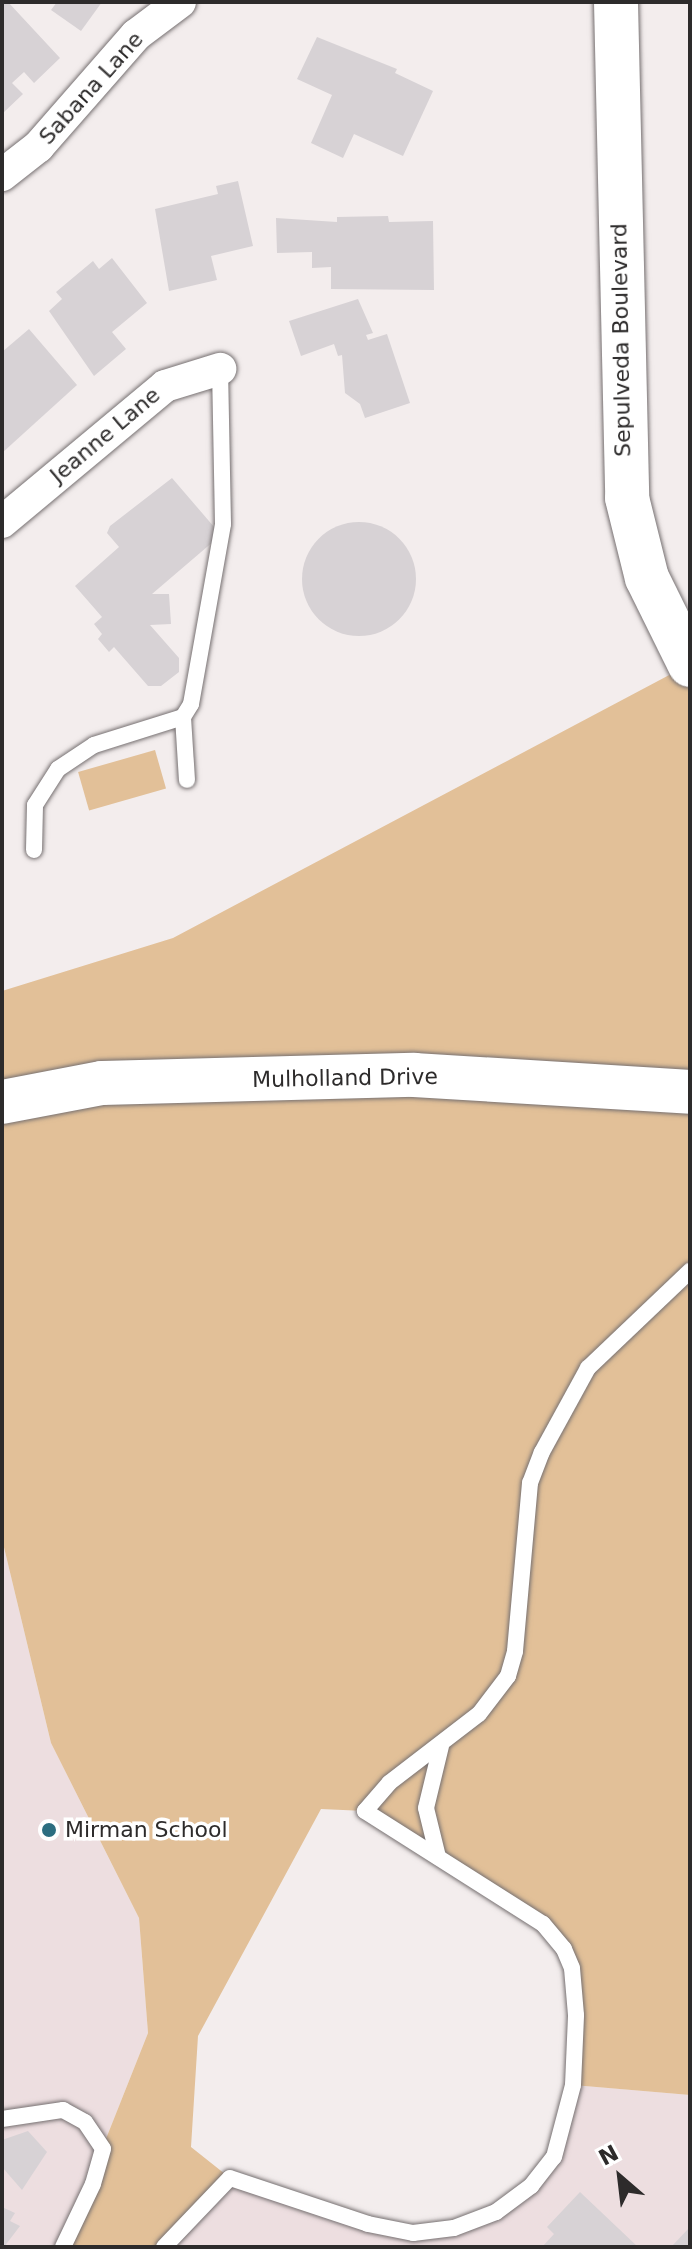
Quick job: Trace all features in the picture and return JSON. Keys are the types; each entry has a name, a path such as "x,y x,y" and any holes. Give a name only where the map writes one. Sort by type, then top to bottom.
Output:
{"main road":[{"name":"Sepulveda Boulevard","path":"616,2 627,498 647,578 690,665"},
{"name":"Mulholland Drive","path":"2,1102 102,1083 414,1075 690,1092"}],"street":[{"name":"Sabana Lane","path":"2,175 38,147 136,35 180,2"},
{"name":"Jeanne Lane","path":"2,522 165,386 220,369"}],"lane":[{"path":"187,780 183,717 196,681 223,524 220,369"},
{"path":"34,850 35,805 44,784 74,754 183,717"},
{"path":"164,2247 230,2178 368,2224 413,2233 454,2228 496,2212 531,2186 554,2157 573,2085 576,2015 568,1959 543,1924 365,1811 389,1783 441,1746 487,1705 508,1676 515,1651 530,1483 556,1421 609,1343 690,1271"},
{"path":"438,1857 426,1808 441,1746"},
{"path":"2,2119 63,2110 85,2122 103,2149 63,2247"}],"shaded area":[{"path":"690,664 690,2095 573,2085 573,1978 551,1932 365,1811 321,1809 198,2036 191,2147 230,2178 164,2247 63,2247 148,2033 139,1918 51,1743 2,1539 2,991 173,938"},
{"path":"155,750 166,788 89,811 78,772"},
{"name":"Mirman School","path":"2,1539 51,1743 139,1918 148,2033 63,2247 2,2247"},
{"path":"573,2085 690,2095 690,2247 164,2247 230,2178 390,2230 476,2221 543,2173"}],"building":[{"path":"2,2 8,2 60,58 34,83 24,72 12,83 23,94 2,114"},
{"path":"57,2 102,2 81,31 51,10"},
{"path":"317,37 397,69 395,73 433,91 403,156 354,134 343,158 311,143 332,95 297,79"},
{"path":"238,181 253,246 211,256 217,280 169,291 155,209 218,194 216,186"},
{"path":"388,216 389,222 433,221 434,290 331,289 331,267 312,268 312,252 277,253 276,218 337,222 337,217"},
{"path":"112,258 147,303 112,332 126,349 94,376 49,311 62,299 56,292 93,261 99,269"},
{"path":"358,299 373,333 366,335 368,340 387,334 410,403 365,418 360,404 345,393 342,355 338,356 334,344 301,356 289,321"},
{"path":"29,329 77,385 2,453 2,352"},
{"path":"172,478 221,535 152,594 169,594 171,624 150,625 179,658 179,672 161,686 148,686 114,647 109,652 98,639 102,634 94,624 102,617 75,586 119,547 107,533 110,526"},
{"path":"359,522 381,526 400,538 412,557 416,579 412,601 400,620 381,632 359,636 337,632 318,620 306,601 302,579 306,557 318,538 337,526"},
{"path":"28,2131 47,2152 22,2190 2,2167 2,2140"},
{"path":"580,2192 638,2247 542,2247 554,2234 547,2227"},
{"path":"2,2207 15,2213 10,2221 20,2226 4,2247"},
{"path":"690,2227 690,2247 671,2247"}],"place":[{"name":"Mirman School","path":"49,1830"}]}
